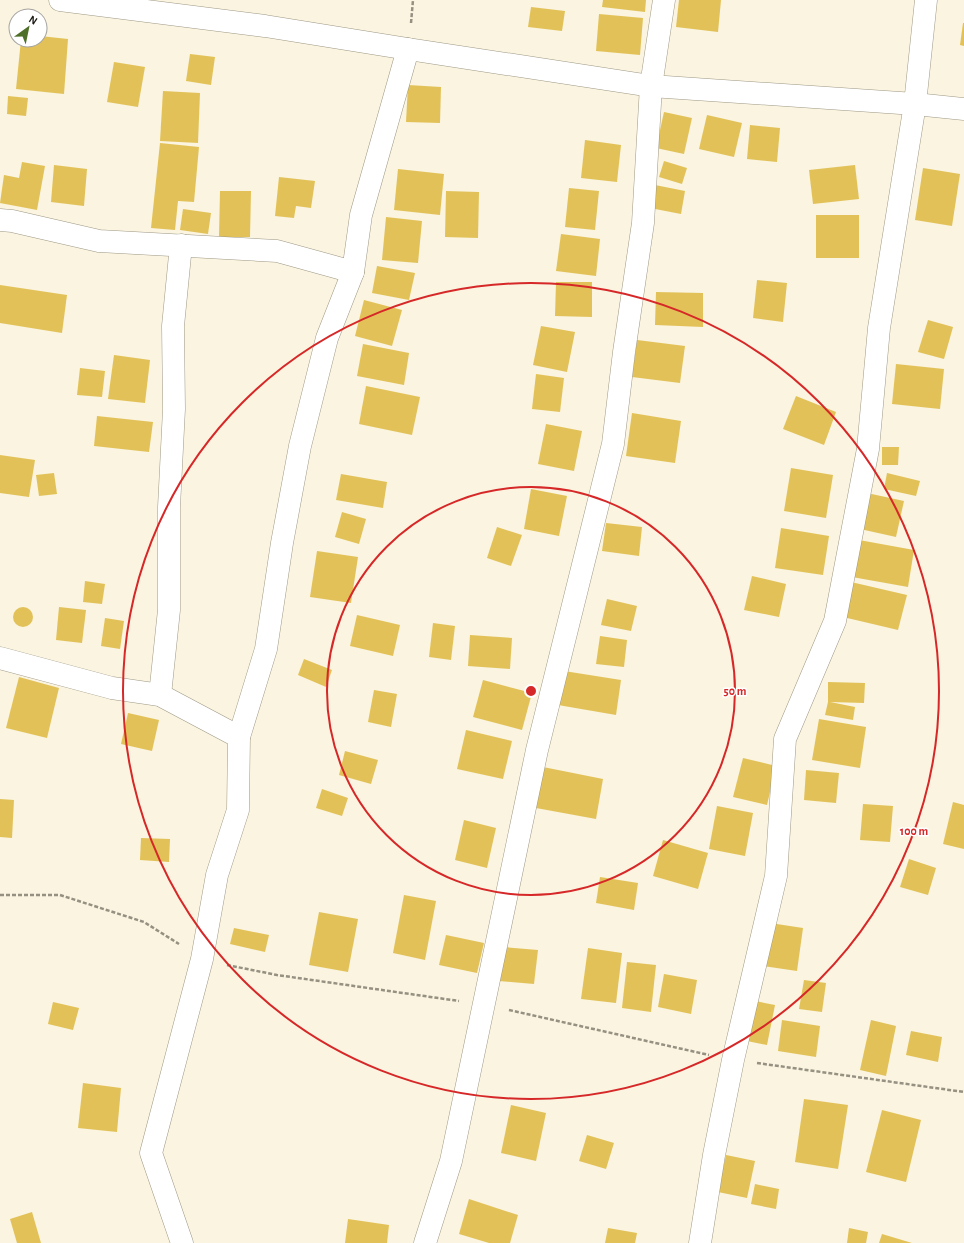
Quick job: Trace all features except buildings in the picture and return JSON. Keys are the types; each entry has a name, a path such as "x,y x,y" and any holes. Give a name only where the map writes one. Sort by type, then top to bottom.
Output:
{"street":[{"path":"60,0 265,26 651,86 914,104 964,109"},
{"path":"425,1243 451,1161 537,750 613,444 624,352 643,223 651,86 664,0"},
{"path":"700,1243 714,1155 733,1060 776,876 785,739 835,621 868,450 879,328 914,104 926,0"},
{"path":"182,1243 151,1153 202,960 217,875 238,810 239,738 266,649 282,543 300,446 327,338 353,272 361,215 408,49"},
{"path":"0,220 12,221 99,241 277,251 353,272"},
{"path":"160,695 169,610 169,506 174,409 173,326 181,245"},
{"path":"0,658 112,688 160,695 239,738"}]}
